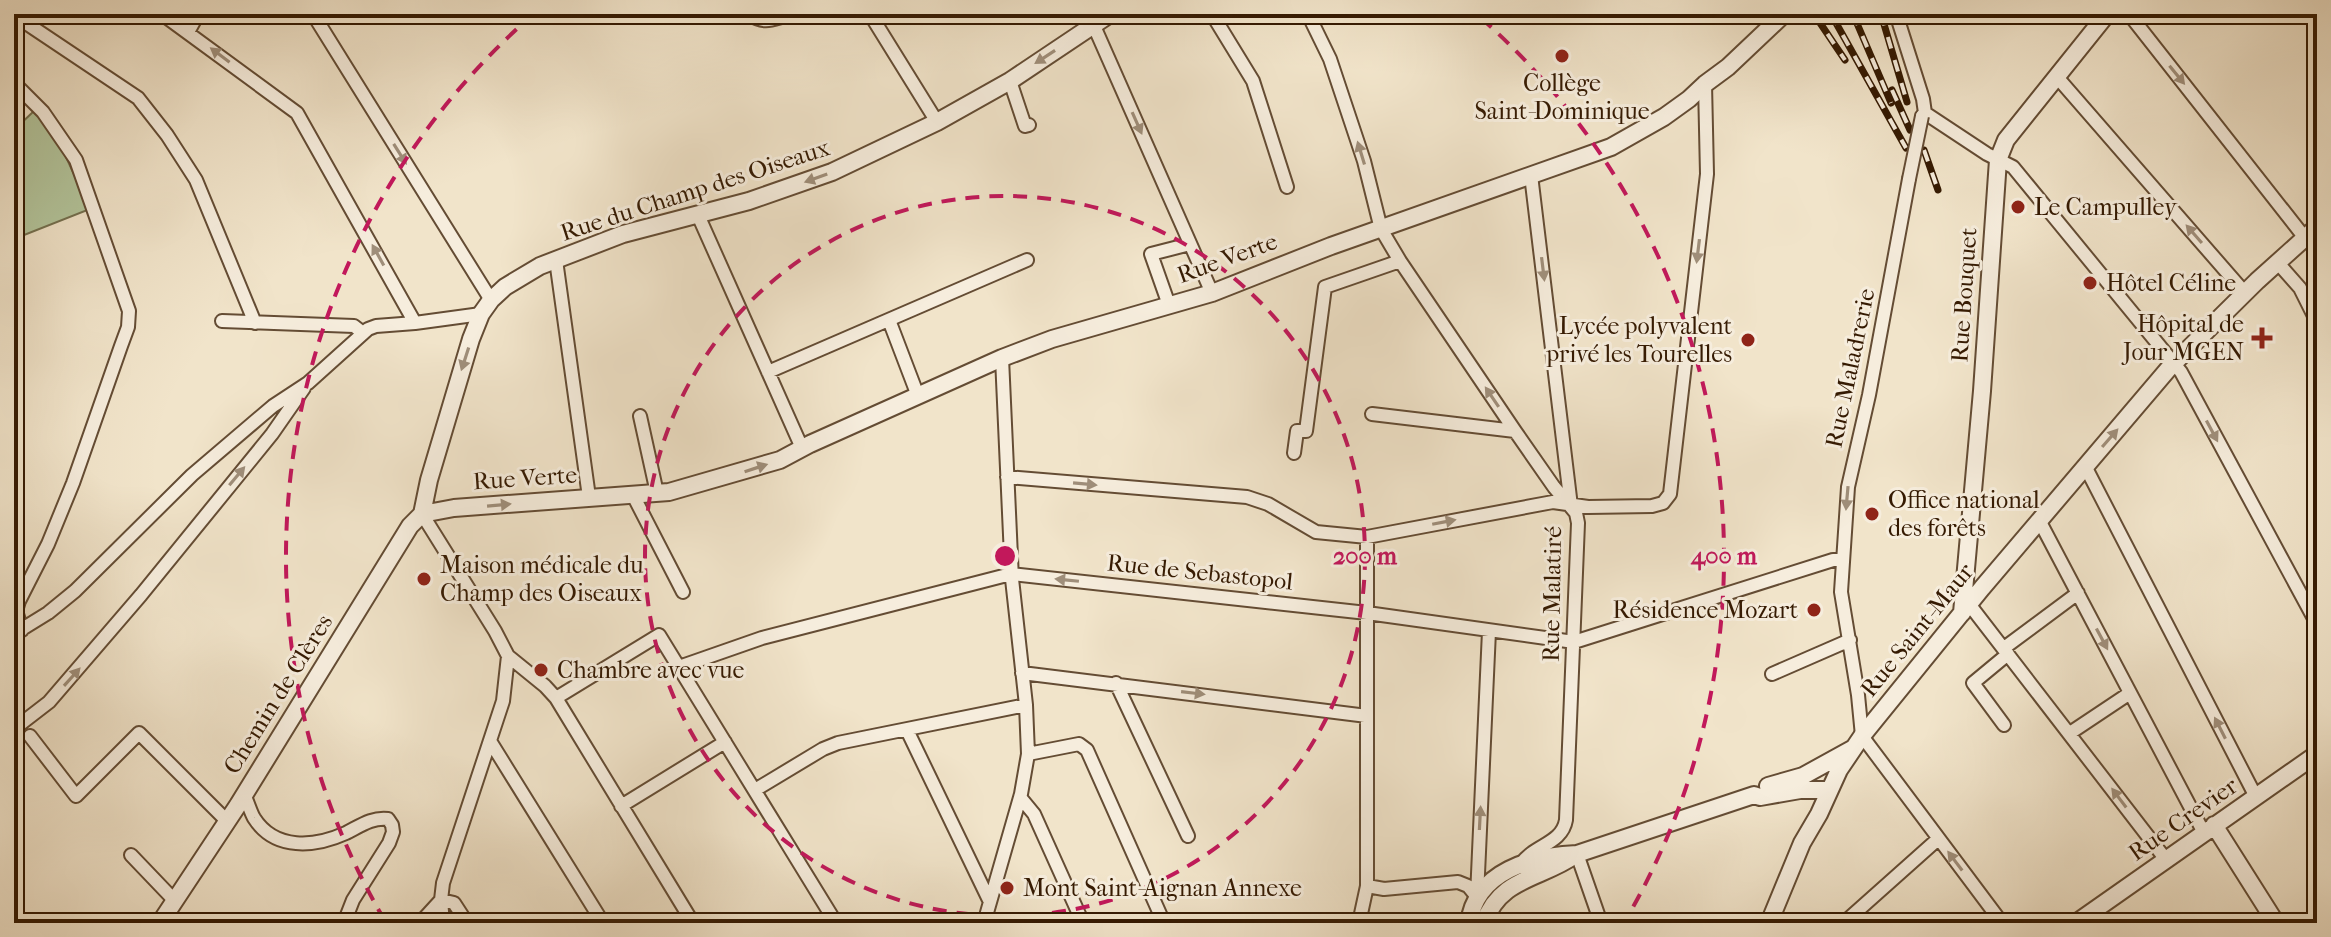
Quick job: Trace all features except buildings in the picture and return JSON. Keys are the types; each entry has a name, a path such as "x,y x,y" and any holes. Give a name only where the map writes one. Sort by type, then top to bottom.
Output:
{"street":[{"path":"162,14 297,113 415,323"},
{"path":"188,32 198,14"},
{"path":"748,14 758,20 770,21 796,14"},
{"path":"870,14 937,122"},
{"name":"Rue du Champ des Oiseaux","path":"486,307 527,272 556,260 623,234 760,198 832,172 937,122 1010,81 1110,14"},
{"path":"1212,14 1253,81 1287,187"},
{"name":"Rue Malatiré","path":"1308,14 1330,59 1364,161 1381,229 1515,431 1576,513 1574,642 1565,829 1559,837 1523,860 1522,866"},
{"name":"Rue Verte","path":"422,514 454,508 669,492 780,460 1002,358 1063,335 1212,293 1293,260 1611,147 1674,110 1728,67 1784,14"},
{"name":"Rue Maladrerie","path":"1857,742 1861,719 1841,592 1848,487 1924,115 1923,99 1899,23 1901,14"},
{"name":"Rue Bouquet","path":"1965,609 1998,160 2006,140 2107,14"},
{"path":"2129,14 2311,232"},
{"path":"14,15 138,98 167,135 196,180 255,323"},
{"path":"317,16 486,307"},
{"path":"1094,26 1212,293"},
{"path":"2057,77 2245,293"},
{"path":"1010,81 1025,126 1029,125"},
{"path":"14,83 43,112 76,160 129,311 128,327 58,519 19,601 16,611 18,632"},
{"path":"1007,477 1247,497 1268,504 1316,532 1367,537 1553,502 1571,506 1652,506 1663,503 1670,494 1707,174 1705,84"},
{"path":"1924,115 2013,167 2181,372 2317,624"},
{"path":"1531,175 1571,506"},
{"path":"698,215 802,448"},
{"name":"Rue Saint-Maur","path":"1769,923 1802,843 1857,742 2039,520 2174,364 2311,232"},
{"path":"1169,305 1151,254 1190,244"},
{"path":"556,260 589,497"},
{"path":"768,372 1027,260"},
{"path":"1294,453 1297,431 1306,431 1325,287 1400,261"},
{"path":"2277,262 2300,288 2317,322"},
{"path":"18,632 75,591 192,475 273,406 308,383 363,333 376,326 415,323 486,307"},
{"path":"486,307 452,400 422,514 508,656 556,698 693,923"},
{"path":"889,320 918,396"},
{"path":"222,321 354,326 363,333"},
{"path":"984,923 1020,797 1028,754 1026,705 1011,574 1002,358"},
{"path":"14,729 49,702 141,595 272,434 308,383"},
{"path":"1372,414 1515,431"},
{"path":"640,416 657,493"},
{"path":"2085,466 2256,797"},
{"path":"633,495 683,592"},
{"name":"Chemin de Clères","path":"160,923 244,795 410,526 422,514"},
{"path":"2039,520 2130,693 2209,829 2276,923"},
{"path":"1359,923 1367,886 1367,537"},
{"path":"1574,642 1833,560 1843,560"},
{"path":"679,667 762,638 1011,574"},
{"name":"Rue de Sebastopol","path":"1011,574 1367,613 1574,642"},
{"path":"2004,725 1973,683 2006,651 2078,593"},
{"path":"1965,609 2006,651 2167,861"},
{"path":"1469,923 1477,896 1489,631"},
{"path":"556,698 659,635 836,923"},
{"path":"1772,674 1850,640"},
{"path":"443,923 443,883 503,701 508,656"},
{"path":"1022,673 1367,716"},
{"path":"1116,683 1188,836"},
{"path":"2070,733 2130,693"},
{"path":"755,790 838,743 1026,705"},
{"path":"907,730 995,923"},
{"path":"30,736 76,796 139,733 227,821"},
{"path":"490,741 603,923"},
{"path":"621,806 725,742"},
{"path":"1477,896 1496,876 1556,855 1577,854 1754,795 1762,787 1803,776 1857,742 1938,839 1998,918 1983,923"},
{"path":"1028,754 1079,744 1087,750 1162,917"},
{"name":"Rue Crevier","path":"2076,923 2317,754"},
{"path":"1754,795 1829,790"},
{"path":"244,795 253,817 265,831 290,843 332,839 372,820 388,819 393,832 389,843 353,900 344,923"},
{"path":"1020,797 1034,814 1083,923"},
{"path":"1848,923 1846,921 1938,839"},
{"path":"1484,923 1507,889 1577,854"},
{"path":"1577,854 1601,923"},
{"path":"131,855 175,901"},
{"path":"1516,883 1522,866"},
{"path":"1367,886 1384,889 1458,882 1468,886 1492,907"},
{"path":"420,923 441,900"},
{"path":"441,900 454,903 467,923"}],"green space":[{"path":"35,110 60,144 90,209 14,239 14,130"}],"railway":[{"path":"1814,14 1845,60"},
{"path":"1831,14 1906,148"},
{"path":"1853,14 1891,103"},
{"path":"1881,14 1907,102"},
{"path":"1892,90 1910,130"},
{"path":"1924,150 1938,190"}],"place":[{"name":"Collège Saint-Dominique","path":"1562,56"},
{"name":"Le Campulley","path":"2018,207"},
{"name":"Hôtel Céline","path":"2090,283"},
{"name":"Hôpital de Jour MGEN","path":"2262,338"},
{"name":"Lycée polyvalent privé les Tourelles","path":"1748,340"},
{"name":"Office national des forêts","path":"1872,514"},
{"name":"Maison médicale du Champ des Oiseaux","path":"424,579"},
{"name":"Résidence Mozart","path":"1814,610"},
{"name":"Chambre avec vue","path":"541,670"},
{"name":"Mont Saint-Aignan Annexe","path":"1007,888"}]}
